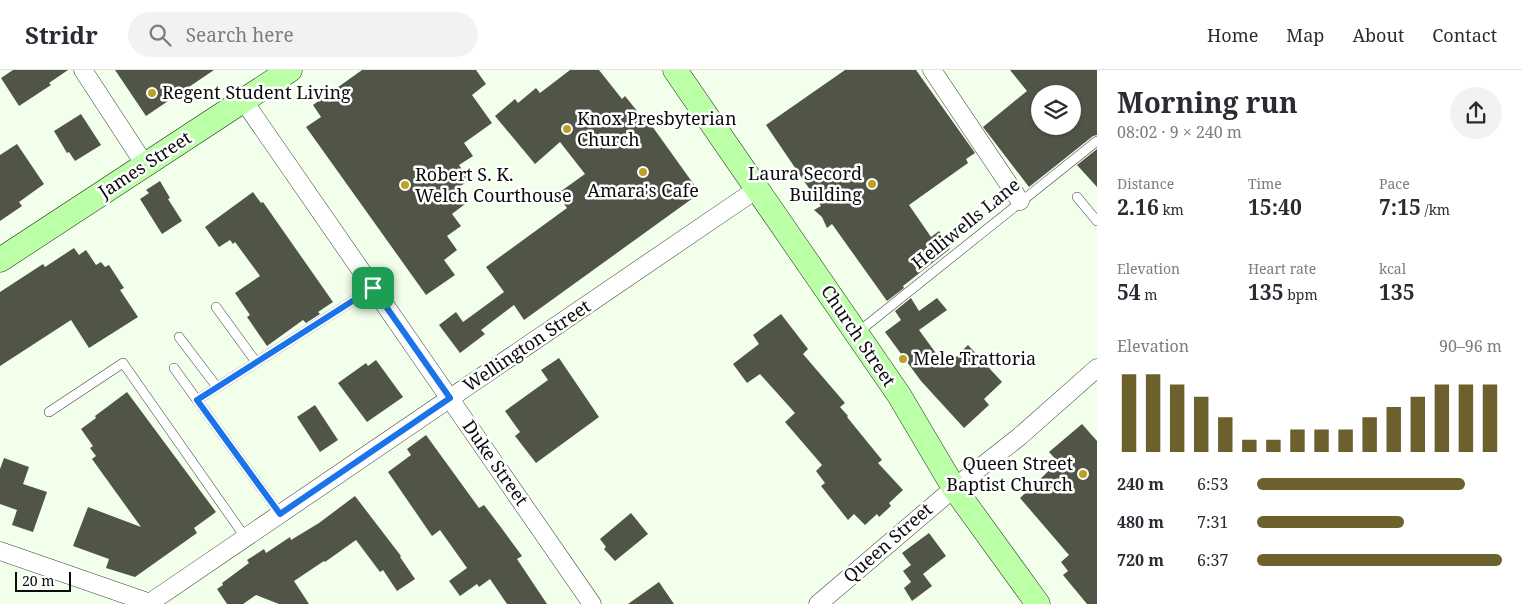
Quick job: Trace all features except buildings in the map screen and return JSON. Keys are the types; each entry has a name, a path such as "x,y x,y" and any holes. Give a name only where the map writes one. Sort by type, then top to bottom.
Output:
{"street":[{"path":"83,70 145,165"},
{"name":"James Street","path":"0,260 290,70"},
{"name":"Church Street","path":"675,70 899,395 954,488 1038,604"},
{"path":"932,70 1020,201"},
{"name":"Duke Street","path":"244,100 592,604"},
{"name":"Wellington Street","path":"150,604 245,537 757,189"},
{"name":"Queen Street","path":"818,604 954,488 1019,438 1097,368"},
{"path":"0,550 150,604"}],"lane":[{"name":"Helliwells Lane","path":"857,334 1097,141"},
{"path":"1077,197 1097,221"},
{"path":"197,400 373,288"},
{"path":"216,307 256,362"},
{"path":"179,337 217,387"},
{"path":"50,412 123,363 245,537"},
{"path":"174,368 280,514"}],"place":[{"name":"Regent Student Living","path":"152,93"},
{"name":"Knox Presbyterian Church","path":"567,129"},
{"name":"Amara's Cafe","path":"643,172"},
{"name":"Laura Secord Building","path":"872,184"},
{"name":"Robert S. K. Welch Courthouse","path":"405,185"},
{"name":"Mele Trattoria","path":"903,359"},
{"name":"Queen Street Baptist Church","path":"1083,474"}],"route":[{"path":"373,288 450,398 280,514 197,400 373,288"}]}
